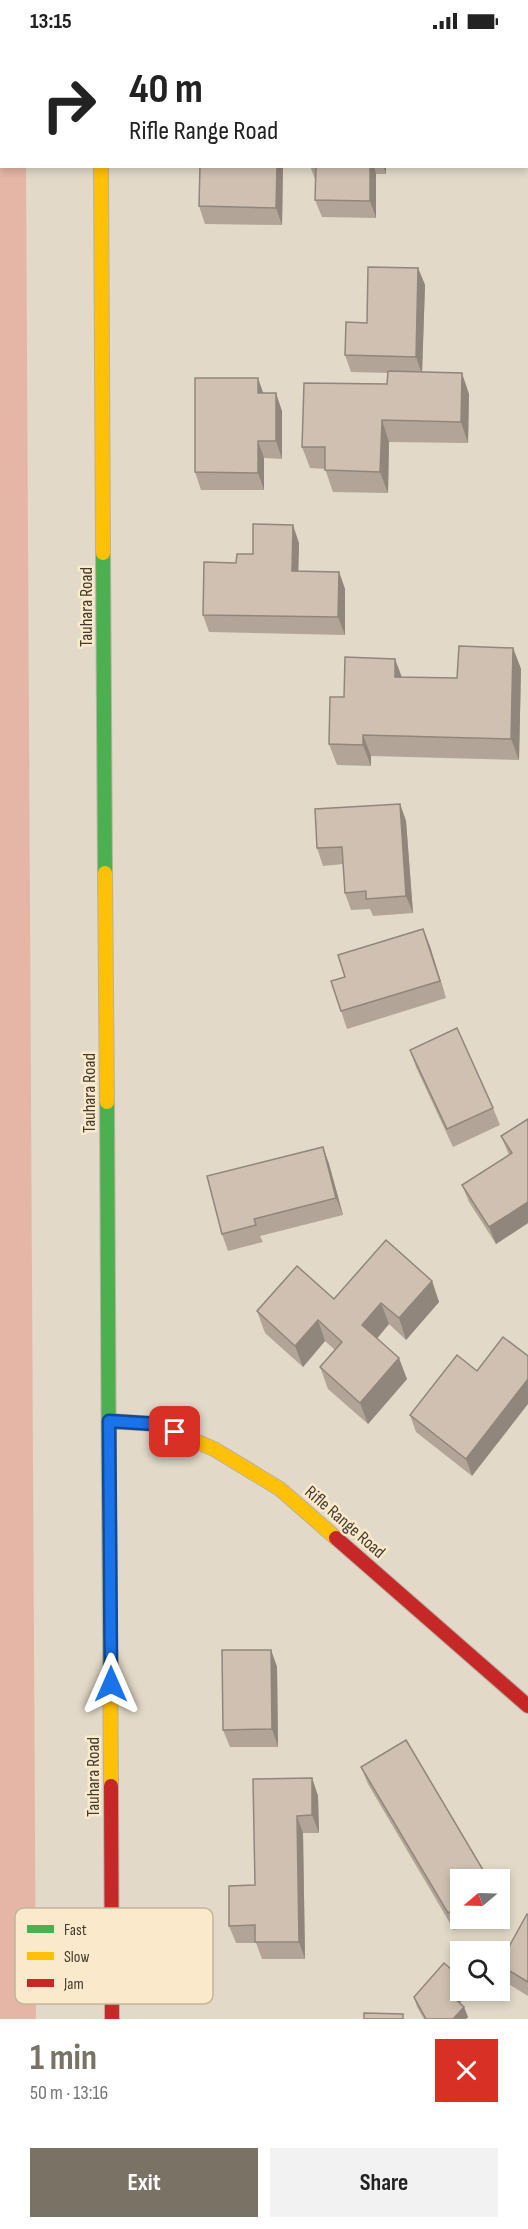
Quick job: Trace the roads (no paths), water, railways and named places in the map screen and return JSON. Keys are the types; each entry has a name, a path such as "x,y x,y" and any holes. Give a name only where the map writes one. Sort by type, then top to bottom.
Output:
{"main road":[{"name":"Tauhara Road","path":"101,168 111,1908"},
{"name":"Rifle Range Road","path":"109,1421 156,1424 214,1449 280,1489 528,1706"},
{"name":"Tauhara Road","path":"112,2004 112,2019"}]}
